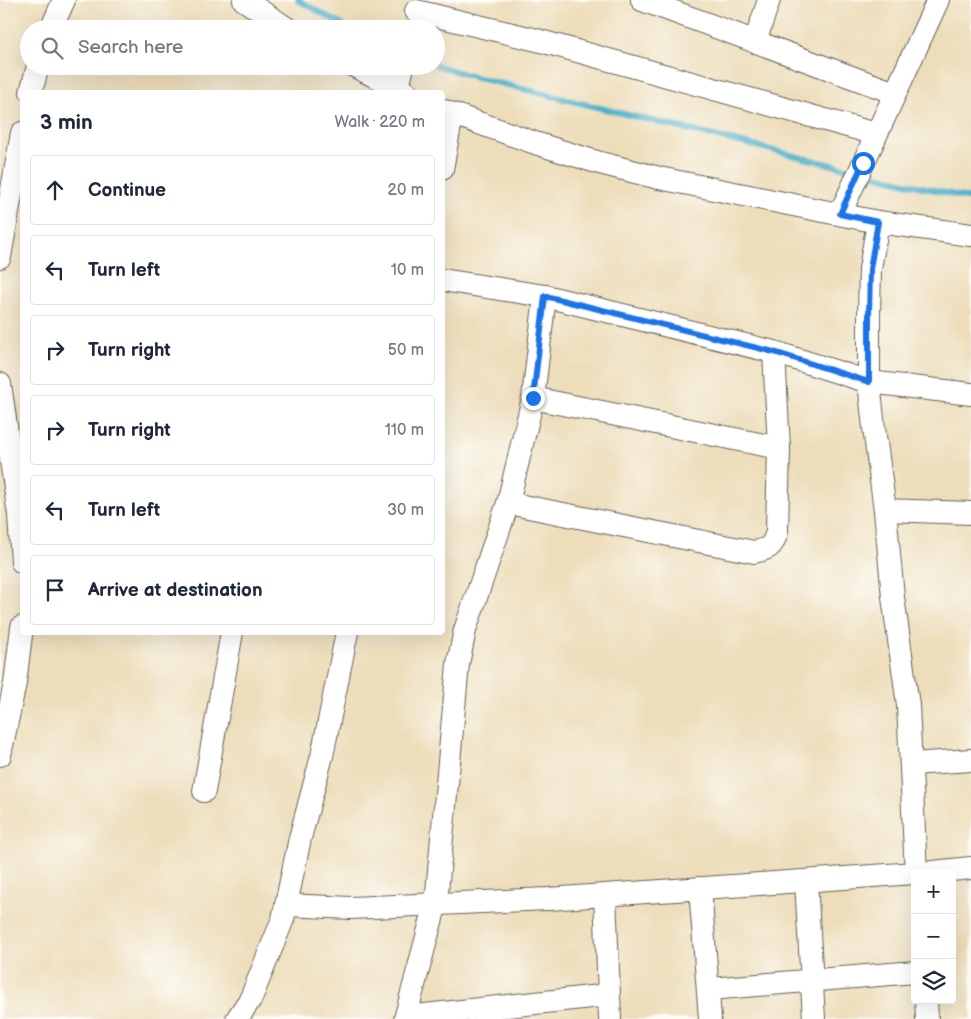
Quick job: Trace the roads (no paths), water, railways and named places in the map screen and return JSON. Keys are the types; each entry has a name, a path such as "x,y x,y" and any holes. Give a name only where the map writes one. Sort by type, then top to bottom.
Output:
{"street":[{"path":"55,20 64,0"},
{"path":"244,0 274,20"},
{"path":"642,0 895,93"},
{"path":"755,42 769,0"},
{"path":"840,214 938,0"},
{"path":"415,13 537,40 876,134"},
{"path":"32,90 36,75"},
{"path":"371,75 400,90"},
{"path":"402,90 403,75"},
{"path":"445,135 447,112 538,144 600,163 707,189 878,222 971,235"},
{"path":"0,256 20,144"},
{"path":"878,222 870,269 869,382 886,510 893,597 908,705 916,869"},
{"path":"445,280 545,296 774,352 869,382 971,394"},
{"path":"545,296 533,398 508,503 464,630 458,664 436,903 406,1018 609,995"},
{"path":"508,503 754,552 766,550 774,543 777,531 779,448 774,352"},
{"path":"0,384 20,509"},
{"path":"533,398 779,448"},
{"path":"886,510 971,513"},
{"path":"0,755 15,683 21,635"},
{"path":"204,791 231,635"},
{"path":"237,1019 251,998 283,919 300,838 322,756 346,635"},
{"path":"911,764 971,760"},
{"path":"956,870 971,868"},
{"path":"286,905 351,908 605,895 911,873"},
{"path":"806,881 814,1019"},
{"path":"700,888 710,1019"},
{"path":"605,895 610,1019"},
{"path":"709,990 911,972"},
{"path":"926,1004 927,1019"}],"waterway":[{"path":"298,0 334,20"},
{"path":"445,68 474,77 971,199"}]}
